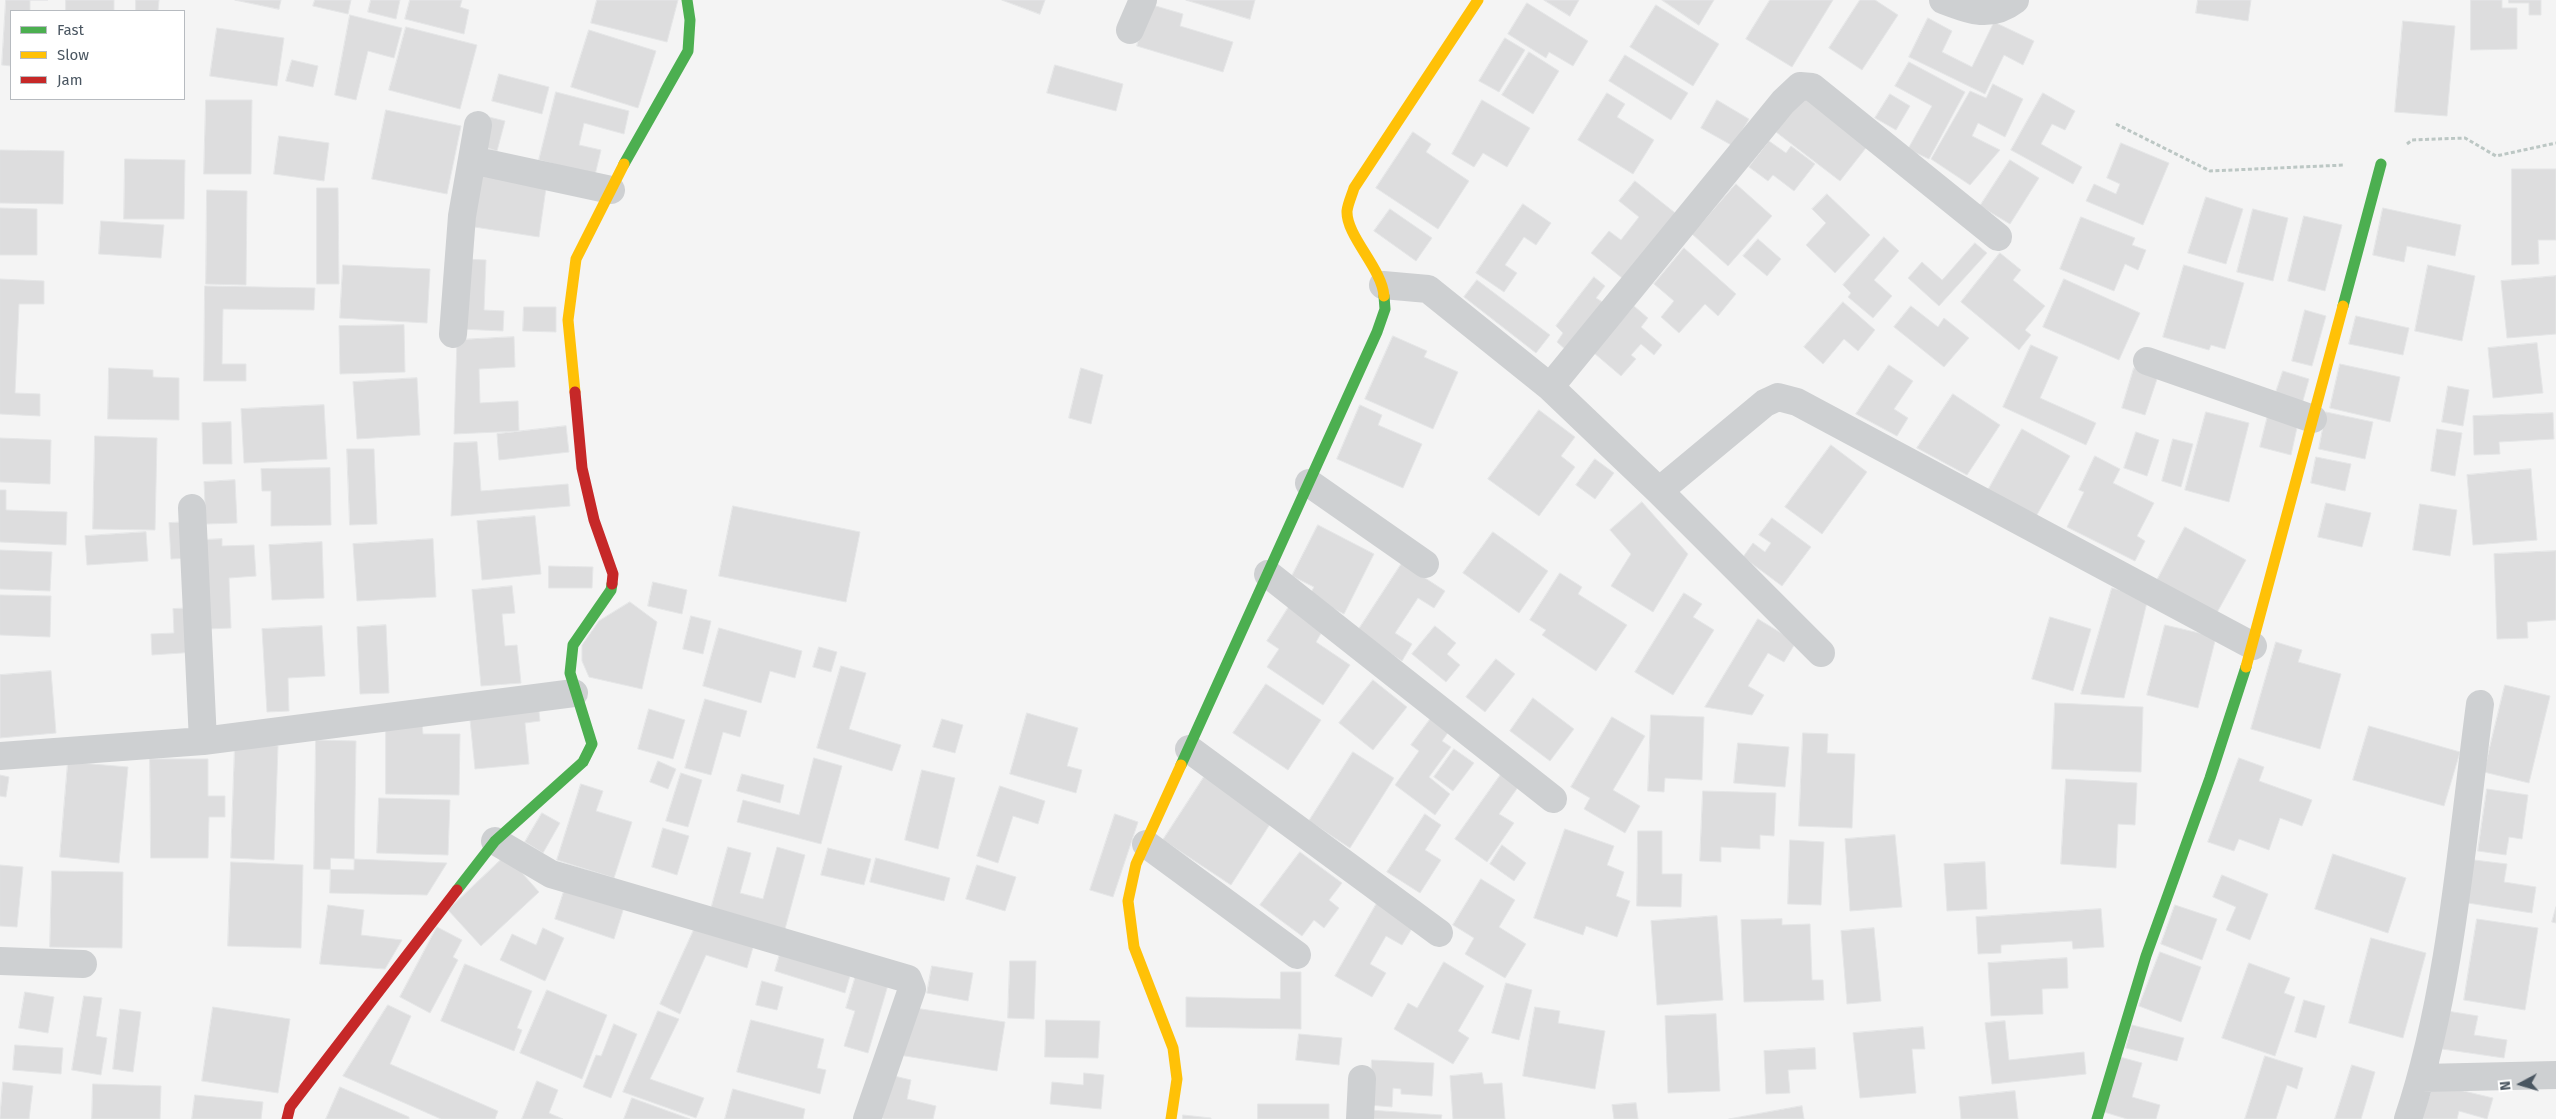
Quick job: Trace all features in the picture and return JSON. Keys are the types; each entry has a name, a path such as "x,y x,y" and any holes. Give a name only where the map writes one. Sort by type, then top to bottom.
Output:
{"street":[{"path":"287,1119 290,1107 495,841 583,762 592,744 574,693 570,673 573,645 611,590 613,574 594,520 582,468 568,320 576,259 634,143 679,70 688,51 690,20 687,0"},
{"path":"1130,30 1143,0"},
{"path":"1171,1119 1177,1079 1173,1048 1134,947 1128,901 1136,864 1309,484 1377,332 1385,309 1383,285 1351,227 1347,211 1354,188 1478,0"},
{"path":"1943,0 1981,13 2008,5 2015,0"},
{"path":"1550,387 1783,102 1800,86 1812,87 1998,237"},
{"path":"453,334 462,216 478,125"},
{"path":"472,160 611,190"},
{"path":"2097,1119 2146,956 2210,778 2253,646 2381,164"},
{"path":"1383,285 1428,289 1550,387 1659,491 1821,653"},
{"path":"2147,361 2313,419"},
{"path":"1659,491 1765,404 1778,397 1797,402 2253,646"},
{"path":"1309,484 1425,564"},
{"path":"192,508 203,741"},
{"path":"1268,574 1553,799"},
{"path":"0,756 203,741 574,693"},
{"path":"2408,1119 2422,1078 2446,954 2480,704"},
{"path":"1189,749 1439,933"},
{"path":"495,841 551,874 908,979 912,989 867,1119"},
{"path":"1146,844 1297,955"},
{"path":"0,961 83,964"},
{"path":"2422,1078 2556,1075"},
{"path":"1360,1119 1362,1079"}],"path":[{"path":"2116,124 2210,171 2381,164 2412,140 2465,138 2496,156 2556,143"}],"building":[{"path":"6,0 30,0 30,10 10,10 10,66 2,65"},
{"path":"66,0 114,0 114,10 66,10"},
{"path":"136,0 159,0 158,10 136,10"},
{"path":"235,0 281,0 279,9"},
{"path":"315,0 351,0 348,14 313,6"},
{"path":"371,0 400,0 396,19 368,12"},
{"path":"410,0 462,0 460,7 469,10 464,34 405,19"},
{"path":"597,0 678,0 667,42 591,23"},
{"path":"1002,0 1045,0 1040,14"},
{"path":"1186,0 1255,0 1250,19"},
{"path":"1544,0 1579,0 1570,16"},
{"path":"1662,0 1714,0 1699,25"},
{"path":"1770,0 1833,0 1792,67 1746,39"},
{"path":"1860,0 1875,0 1898,15 1862,70 1829,48"},
{"path":"2198,0 2251,0 2248,21 2196,13"},
{"path":"2471,0 2502,0 2502,8 2517,8 2517,49 2471,50"},
{"path":"2509,0 2541,0 2541,15 2529,15 2529,3 2509,3"},
{"path":"1527,3 1588,41 1573,66 1549,52 1546,58 1508,34"},
{"path":"1149,4 1183,14 1180,26 1233,42 1223,72 1137,46"},
{"path":"1656,5 1719,44 1693,86 1630,47"},
{"path":"350,15 402,28 394,58 368,51 356,100 335,95"},
{"path":"1928,18 1952,31 1942,52 1972,67 1994,22 2034,41 2023,65 2004,55 1985,94 1909,57"},
{"path":"2403,21 2455,26 2447,116 2395,112"},
{"path":"406,27 477,45 460,109 389,90"},
{"path":"217,28 284,38 277,86 210,76"},
{"path":"589,30 656,51 638,108 571,87"},
{"path":"1505,38 1525,50 1499,92 1479,81"},
{"path":"1529,52 1559,71 1533,114 1502,95"},
{"path":"1625,55 1688,93 1671,120 1609,81"},
{"path":"292,60 318,66 313,87 286,81"},
{"path":"1909,62 1965,92 1929,159 1908,149 1932,106 1895,86"},
{"path":"1055,65 1123,84 1116,111 1047,93"},
{"path":"499,74 549,87 542,114 492,101"},
{"path":"1993,84 2023,99 2005,137 1978,123 1972,136 2000,150 1970,185 1931,159 1970,91 1986,98"},
{"path":"556,92 629,111 624,134 584,123 579,145 601,150 595,175 539,160"},
{"path":"1607,93 1625,104 1617,117 1654,140 1633,174 1578,140"},
{"path":"2043,93 2075,111 2065,130 2052,124 2041,144 2082,167 2073,184 2011,150"},
{"path":"1805,94 1869,144 1840,181 1776,132"},
{"path":"1890,94 1910,106 1896,130 1875,118"},
{"path":"206,100 252,100 251,174 204,174"},
{"path":"1482,100 1530,128 1507,167 1483,153 1474,167 1452,154"},
{"path":"1717,100 1749,119 1733,146 1701,128"},
{"path":"386,110 461,126 447,194 372,179"},
{"path":"489,117 505,121 497,151 482,146"},
{"path":"1413,132 1431,144 1426,152 1469,181 1438,229 1376,188"},
{"path":"279,136 329,143 324,181 274,174"},
{"path":"1769,141 1786,153 1791,146 1815,164 1794,191 1773,175 1768,181 1749,167"},
{"path":"2121,143 2169,163 2143,225 2086,201 2094,184 2116,194 2120,184 2107,178"},
{"path":"0,150 64,151 63,204 0,203"},
{"path":"125,159 185,160 184,219 124,219"},
{"path":"2010,160 2039,178 2010,224 1980,206"},
{"path":"2512,169 2556,169 2556,240 2538,240 2539,264 2512,265"},
{"path":"476,170 547,181 539,237 468,226"},
{"path":"1635,181 1679,216 1627,282 1591,253 1609,231 1621,240 1639,217 1619,201"},
{"path":"1736,184 1772,216 1728,266 1692,234"},
{"path":"317,188 338,188 339,284 317,284"},
{"path":"207,190 247,191 246,285 206,284"},
{"path":"1827,194 1870,235 1835,273 1806,245 1826,223 1812,209"},
{"path":"2206,197 2243,209 2226,264 2188,253"},
{"path":"1523,204 1551,223 1536,245 1524,237 1505,265 1517,273 1504,292 1476,273"},
{"path":"0,208 37,209 37,255 0,255"},
{"path":"2383,208 2461,225 2455,256 2407,246 2404,262 2373,255"},
{"path":"1390,209 1432,238 1416,261 1374,231"},
{"path":"2253,209 2288,218 2273,281 2237,272"},
{"path":"2304,216 2342,225 2325,291 2288,281"},
{"path":"2081,217 2135,238 2132,245 2146,250 2138,270 2125,264 2114,291 2060,269"},
{"path":"101,221 164,225 161,258 99,254"},
{"path":"1884,237 1899,251 1874,280 1892,296 1873,318 1848,297 1851,293 1843,285"},
{"path":"1758,239 1781,259 1767,276 1743,256"},
{"path":"1975,243 1987,253 1939,306 1908,278 1922,262 1942,280"},
{"path":"1684,248 1736,294 1718,316 1705,304 1679,333 1661,317 1674,301 1654,284"},
{"path":"2000,253 2021,270 2013,280 2045,306 2025,330 2031,335 2019,350 1961,302"},
{"path":"463,259 486,260 484,310 504,311 503,331 460,329"},
{"path":"343,265 430,269 427,323 340,318"},
{"path":"2184,265 2244,283 2225,349 2211,345 2209,350 2163,337"},
{"path":"2428,265 2475,276 2462,341 2415,331"},
{"path":"2556,276 2556,334 2507,338 2501,281"},
{"path":"1594,277 1605,286 1596,298 1604,303 1567,351 1557,342 1563,333 1556,326"},
{"path":"0,279 44,281 44,304 19,304 15,393 40,394 40,416 0,414"},
{"path":"2064,279 2140,313 2119,360 2043,327"},
{"path":"1477,280 1550,335 1536,353 1464,297"},
{"path":"205,286 315,288 314,310 223,309 222,364 246,364 246,381 204,381"},
{"path":"1843,302 1875,330 1858,351 1844,339 1823,364 1804,347"},
{"path":"1634,306 1648,318 1641,327 1662,345 1654,355 1641,344 1631,355 1636,359 1621,376 1594,353"},
{"path":"1911,306 1938,327 1944,318 1969,338 1944,367 1894,327"},
{"path":"524,307 556,307 556,332 523,331"},
{"path":"2305,310 2326,316 2312,366 2292,361"},
{"path":"2356,316 2409,328 2403,355 2349,344"},
{"path":"404,325 405,372 340,374 339,326"},
{"path":"1393,336 1427,351 1424,357 1458,372 1433,429 1365,399"},
{"path":"514,337 515,367 479,369 480,403 518,401 519,431 454,434 457,340"},
{"path":"2537,343 2543,393 2493,398 2488,348"},
{"path":"2031,345 2058,357 2040,398 2096,423 2086,445 2003,407"},
{"path":"2340,364 2400,377 2390,422 2330,408"},
{"path":"1889,365 1913,381 1894,409 1908,418 1897,436 1856,414"},
{"path":"109,368 153,370 153,377 179,378 179,420 108,419"},
{"path":"1081,368 1103,375 1091,424 1069,418"},
{"path":"2134,368 2158,376 2145,415 2122,408"},
{"path":"2283,371 2309,379 2302,404 2275,395"},
{"path":"417,378 420,435 357,439 353,382"},
{"path":"2448,386 2469,390 2463,426 2442,422"},
{"path":"1953,394 2000,425 1967,475 1917,448"},
{"path":"324,405 327,459 244,463 241,409"},
{"path":"1360,405 1382,415 1378,425 1422,444 1403,488 1337,459"},
{"path":"1539,410 1575,437 1561,456 1575,467 1539,516 1488,479"},
{"path":"2206,412 2249,423 2229,502 2185,490"},
{"path":"2326,412 2373,422 2365,459 2319,449"},
{"path":"2553,413 2554,439 2499,442 2500,454 2474,455 2473,416"},
{"path":"2268,415 2298,423 2291,455 2260,447"},
{"path":"231,422 232,464 203,464 202,423"},
{"path":"566,426 569,452 499,460 497,434"},
{"path":"2022,429 2070,456 2034,520 1987,492"},
{"path":"2437,429 2462,433 2455,476 2431,471"},
{"path":"2136,432 2159,440 2147,476 2124,468"},
{"path":"95,436 157,438 155,530 93,529"},
{"path":"0,438 51,440 50,484 0,482"},
{"path":"2173,439 2193,444 2181,487 2162,481"},
{"path":"477,442 481,491 568,484 570,506 451,516 454,443"},
{"path":"1831,445 1867,472 1822,534 1785,507"},
{"path":"347,449 374,449 377,524 350,525"},
{"path":"2095,456 2120,469 2113,483 2154,503 2137,536 2145,541 2135,561 2067,527 2084,492 2079,490"},
{"path":"2316,457 2351,464 2345,491 2311,483"},
{"path":"1595,459 1614,473 1595,499 1576,485"},
{"path":"330,468 331,525 271,526 271,491 262,491 261,469"},
{"path":"2531,469 2537,540 2473,545 2467,475"},
{"path":"235,480 237,523 206,524 204,482"},
{"path":"0,490 6,490 6,510 67,512 66,545 0,542"},
{"path":"1642,502 1688,554 1653,612 1611,586 1631,554 1610,530"},
{"path":"2326,503 2371,513 2362,547 2318,537"},
{"path":"2420,504 2457,510 2450,556 2413,550"},
{"path":"733,506 860,532 846,602 719,576"},
{"path":"535,516 541,574 482,580 477,521"},
{"path":"1772,518 1811,547 1782,586 1743,557 1753,543 1765,552 1771,543 1759,535"},
{"path":"189,522 190,558 171,559 169,523"},
{"path":"1318,525 1374,554 1344,614 1309,596 1314,587 1292,576"},
{"path":"2185,527 2246,560 2214,618 2154,586"},
{"path":"146,532 148,561 87,565 85,536"},
{"path":"1493,532 1548,571 1519,613 1463,573"},
{"path":"222,539 222,546 254,545 256,576 229,578 231,628 207,629 202,540"},
{"path":"433,539 436,597 357,601 353,544"},
{"path":"322,542 324,598 272,600 269,545"},
{"path":"0,550 52,552 50,591 0,589"},
{"path":"2556,551 2556,620 2527,622 2528,638 2497,639 2494,554"},
{"path":"1402,563 1445,591 1434,608 1418,598 1395,633 1412,644 1402,661 1357,632"},
{"path":"549,566 593,567 592,588 549,588"},
{"path":"1560,573 1582,587 1578,594 1627,625 1596,671 1542,635 1546,630 1530,620"},
{"path":"653,582 687,590 682,614 648,606"},
{"path":"512,586 515,613 502,614 505,646 517,645 521,683 481,686 472,590"},
{"path":"2112,588 2148,598 2124,698 2081,694"},
{"path":"1684,593 1702,604 1693,617 1714,630 1673,695 1635,672"},
{"path":"0,595 51,596 50,637 0,635"},
{"path":"630,602 657,622 642,689 589,677 582,661 582,645 599,621"},
{"path":"1290,605 1324,628 1316,642 1350,665 1323,705 1267,667 1279,649 1267,641"},
{"path":"194,608 196,652 152,655 151,634 174,633 173,609"},
{"path":"691,616 711,621 703,654 683,649"},
{"path":"2050,617 2091,629 2073,691 2032,679"},
{"path":"1758,619 1796,642 1784,662 1768,653 1748,686 1764,695 1752,715 1705,707"},
{"path":"386,625 389,693 360,694 357,627"},
{"path":"2165,625 2216,637 2198,708 2147,695"},
{"path":"322,626 325,676 288,678 289,711 267,712 262,629"},
{"path":"1435,626 1456,643 1447,654 1460,665 1446,682 1412,654"},
{"path":"719,628 802,651 795,678 770,671 761,703 703,686"},
{"path":"2276,642 2302,650 2298,662 2341,674 2320,749 2251,729"},
{"path":"819,647 837,652 831,672 813,667"},
{"path":"1496,659 1515,674 1485,712 1466,697"},
{"path":"841,666 866,673 849,729 901,745 892,771 817,748"},
{"path":"51,671 56,733 0,738 0,675"},
{"path":"1373,680 1407,707 1373,750 1339,723"},
{"path":"1266,684 1321,720 1288,770 1233,733"},
{"path":"2505,685 2550,696 2529,783 2484,772"},
{"path":"1533,698 1574,729 1550,761 1510,731"},
{"path":"705,699 747,711 740,737 723,732 711,775 685,768"},
{"path":"538,703 540,721 525,723 529,764 475,769 469,710"},
{"path":"2055,703 2143,707 2141,772 2052,769"},
{"path":"649,709 685,720 673,759 638,749"},
{"path":"1027,713 1078,728 1067,766 1082,770 1076,793 1010,774"},
{"path":"1434,714 1452,727 1442,741 1451,747 1429,777 1450,794 1435,815 1395,785 1419,751 1411,745"},
{"path":"1651,715 1704,717 1702,780 1665,778 1664,792 1648,791"},
{"path":"1612,717 1645,736 1613,790 1640,806 1625,833 1584,809 1590,798 1571,787"},
{"path":"942,719 963,725 955,753 933,747"},
{"path":"386,723 422,723 423,734 460,734 459,795 386,794"},
{"path":"2369,726 2460,752 2444,806 2353,780"},
{"path":"1803,733 1828,734 1827,753 1855,754 1852,828 1799,826"},
{"path":"316,740 356,741 354,870 314,869"},
{"path":"1738,743 1789,747 1785,787 1734,783"},
{"path":"235,744 278,746 274,860 231,858"},
{"path":"1454,749 1474,763 1453,791 1434,777"},
{"path":"1353,752 1394,778 1350,848 1309,821"},
{"path":"814,758 842,766 821,844 737,822 743,800 799,815"},
{"path":"2239,758 2264,767 2259,781 2312,800 2302,826 2280,818 2269,850 2239,839 2234,851 2208,842"},
{"path":"150,759 208,759 208,796 225,796 225,817 209,817 208,858 151,858"},
{"path":"658,761 676,769 668,789 650,782"},
{"path":"68,762 128,767 119,863 60,857"},
{"path":"922,770 955,778 938,849 905,840"},
{"path":"1504,770 1521,783 1499,814 1514,823 1487,862 1455,839"},
{"path":"681,773 702,780 688,827 666,821"},
{"path":"742,774 784,785 780,803 737,791"},
{"path":"0,775 9,777 6,797 0,796"},
{"path":"1204,777 1272,821 1231,885 1163,840"},
{"path":"2066,779 2137,783 2135,825 2118,824 2116,868 2061,864"},
{"path":"581,784 603,791 596,811 632,822 614,878 557,860"},
{"path":"1000,786 1045,801 1038,824 1013,816 998,863 977,856"},
{"path":"2487,789 2528,795 2522,839 2509,837 2506,855 2478,851"},
{"path":"1703,791 1776,793 1774,836 1760,835 1760,849 1721,847 1721,862 1700,861"},
{"path":"379,798 450,800 448,855 377,853"},
{"path":"542,813 560,823 543,853 525,842"},
{"path":"1115,814 1138,822 1113,897 1090,890"},
{"path":"1425,814 1441,825 1425,850 1441,860 1420,893 1387,872"},
{"path":"663,828 689,836 677,875 652,867"},
{"path":"1565,829 1614,846 1607,865 1624,872 1616,896 1630,901 1617,937 1586,926 1583,935 1534,918"},
{"path":"1638,831 1662,831 1662,874 1682,874 1681,907 1637,906"},
{"path":"1895,835 1902,907 1850,911 1845,839"},
{"path":"1790,840 1824,842 1821,905 1788,904"},
{"path":"1502,845 1526,863 1514,881 1490,864"},
{"path":"728,847 751,853 740,893 763,899 777,847 805,855 785,929 711,909"},
{"path":"828,848 871,859 864,885 821,875"},
{"path":"1300,852 1342,883 1329,900 1339,908 1324,928 1314,920 1302,936 1260,905"},
{"path":"2333,854 2406,878 2388,933 2315,909"},
{"path":"506,855 539,892 481,946 448,910"},
{"path":"331,858 447,863 427,895 330,893"},
{"path":"876,858 950,878 944,901 870,882"},
{"path":"2474,860 2507,864 2504,882 2536,887 2532,913 2468,903"},
{"path":"231,862 303,865 301,948 228,946"},
{"path":"1985,862 1987,909 1947,911 1944,864"},
{"path":"0,865 23,867 17,927 0,926"},
{"path":"977,865 1016,877 1005,911 966,899"},
{"path":"52,871 123,872 122,948 50,947"},
{"path":"2222,875 2268,894 2250,940 2226,930 2236,907 2213,897"},
{"path":"1481,879 1515,900 1499,927 1526,944 1505,978 1465,954 1474,938 1453,925"},
{"path":"566,885 625,904 614,939 555,919"},
{"path":"1377,903 1414,925 1402,945 1386,936 1370,964 1386,973 1372,997 1335,976"},
{"path":"328,905 364,910 361,935 402,940 385,969 320,964"},
{"path":"2175,905 2217,919 2202,960 2161,944"},
{"path":"2556,907 2556,923 2552,922"},
{"path":"2101,909 2104,947 2073,949 2072,941 2001,945 2001,953 1978,954 1976,917"},
{"path":"1717,916 1723,1000 1657,1005 1651,921"},
{"path":"1782,919 1782,925 1810,924 1812,980 1823,980 1824,1000 1744,1002 1741,920"},
{"path":"2477,919 2538,928 2525,1010 2464,1000"},
{"path":"697,923 756,937 747,968 706,955 680,1014 660,1004"},
{"path":"437,927 462,940 453,957 458,960 430,1013 400,997"},
{"path":"543,928 564,938 545,981 500,960 512,934 536,945"},
{"path":"1874,928 1881,1001 1847,1004 1841,931"},
{"path":"2371,938 2426,953 2403,1038 2349,1023"},
{"path":"782,947 852,969 845,993 775,971"},
{"path":"2160,952 2201,967 2181,1022 2139,1006"},
{"path":"2067,958 2068,988 2042,989 2043,1014 1991,1016 1988,963"},
{"path":"1010,961 1036,961 1034,1019 1008,1018"},
{"path":"1444,962 1484,986 1458,1031 1469,1038 1453,1064 1394,1029 1408,1003 1417,1008"},
{"path":"2249,963 2290,978 2284,993 2295,997 2275,1056 2222,1038"},
{"path":"465,964 532,991 517,1028 522,1030 514,1051 441,1021"},
{"path":"932,966 973,973 968,1001 927,993"},
{"path":"1281,972 1301,972 1301,1029 1186,1027 1186,997 1280,999"},
{"path":"856,975 888,985 868,1053 844,1046 855,1011 846,1008"},
{"path":"762,981 783,987 777,1010 756,1005"},
{"path":"1506,983 1532,990 1519,1040 1492,1033"},
{"path":"547,990 607,1015 582,1079 520,1053"},
{"path":"25,992 54,997 48,1033 19,1028"},
{"path":"84,996 102,998 96,1036 107,1038 101,1075 72,1070"},
{"path":"2304,1000 2325,1006 2316,1038 2295,1032"},
{"path":"388,1005 411,1016 390,1064 498,1111 495,1119 441,1119 343,1076"},
{"path":"213,1007 290,1019 278,1093 202,1081"},
{"path":"1535,1007 1560,1011 1558,1023 1605,1031 1595,1089 1523,1076"},
{"path":"915,1008 1005,1022 997,1071 899,1055"},
{"path":"120,1009 141,1012 133,1072 113,1069"},
{"path":"658,1011 679,1019 650,1079 704,1098 696,1118 623,1092"},
{"path":"2447,1011 2478,1016 2474,1035 2507,1040 2504,1058 2442,1049"},
{"path":"1716,1014 1720,1091 1668,1093 1665,1016"},
{"path":"751,1020 824,1039 817,1068 826,1070 820,1094 737,1072"},
{"path":"1046,1020 1100,1021 1098,1058 1045,1057"},
{"path":"2005,1021 2009,1060 2084,1052 2086,1074 1992,1084 1985,1023"},
{"path":"614,1024 637,1034 611,1098 583,1087 596,1055 601,1056"},
{"path":"2132,1025 2184,1038 2177,1061 2126,1048"},
{"path":"1923,1027 1925,1049 1912,1049 1916,1093 1860,1098 1853,1033"},
{"path":"1299,1034 1342,1038 1339,1065 1296,1060"},
{"path":"15,1045 63,1048 61,1074 13,1070"},
{"path":"1815,1048 1816,1069 1788,1070 1790,1093 1766,1094 1764,1051"},
{"path":"2265,1056 2303,1068 2297,1089 2287,1085 2276,1119 2245,1119"},
{"path":"2120,1057 2142,1063 2132,1097 2160,1105 2156,1119 2127,1119 2104,1112"},
{"path":"1372,1060 1434,1063 1432,1096 1401,1094 1401,1089 1393,1088 1392,1107 1369,1105"},
{"path":"2352,1065 2375,1072 2361,1119 2335,1119"},
{"path":"1084,1073 1104,1075 1101,1109 1050,1104 1052,1082 1083,1085"},
{"path":"1482,1073 1484,1084 1502,1083 1505,1119 1453,1119 1450,1076"},
{"path":"890,1075 911,1080 907,1099 936,1106 933,1119 884,1119 875,1117"},
{"path":"537,1081 558,1090 549,1113 563,1119 522,1119"},
{"path":"3,1082 33,1086 29,1119 0,1119"},
{"path":"93,1084 161,1086 160,1119 92,1119"},
{"path":"2434,1084 2493,1098 2487,1119 2459,1111 2457,1119 2421,1119"},
{"path":"340,1087 409,1117 409,1119 326,1119"},
{"path":"733,1089 805,1109 803,1119 725,1119"},
{"path":"2015,1091 2018,1119 1961,1119 1959,1097"},
{"path":"195,1095 263,1102 261,1119 192,1119"},
{"path":"632,1098 690,1119 624,1119"},
{"path":"1636,1103 1638,1119 1614,1119 1612,1105"},
{"path":"1258,1104 1329,1104 1329,1119 1258,1119"},
{"path":"1802,1106 1804,1119 1729,1119"},
{"path":"1369,1110 1442,1115 1441,1119 1369,1119"},
{"path":"1183,1115 1211,1118 1211,1119 1183,1119"}],"traffic: fast":[{"path":"624,164 688,51 690,20 687,0"},
{"path":"2343,306 2381,164"},
{"path":"1181,765 1377,332 1385,309 1384,296"},
{"path":"457,890 495,841 583,762 592,744 570,673 573,645 611,590 612,584"},
{"path":"2097,1119 2146,956 2210,778 2246,667"}],"traffic: slow":[{"path":"1384,296 1377,274 1348,221 1347,211 1349,202 1354,188 1478,0"},
{"path":"575,392 568,320 576,259 624,164"},
{"path":"2246,667 2343,306"},
{"path":"1171,1119 1177,1079 1173,1048 1134,947 1128,901 1136,864 1181,765"}],"traffic: jam":[{"path":"575,392 582,468 594,520 613,574 612,584"},
{"path":"287,1119 290,1107 457,890"}]}
